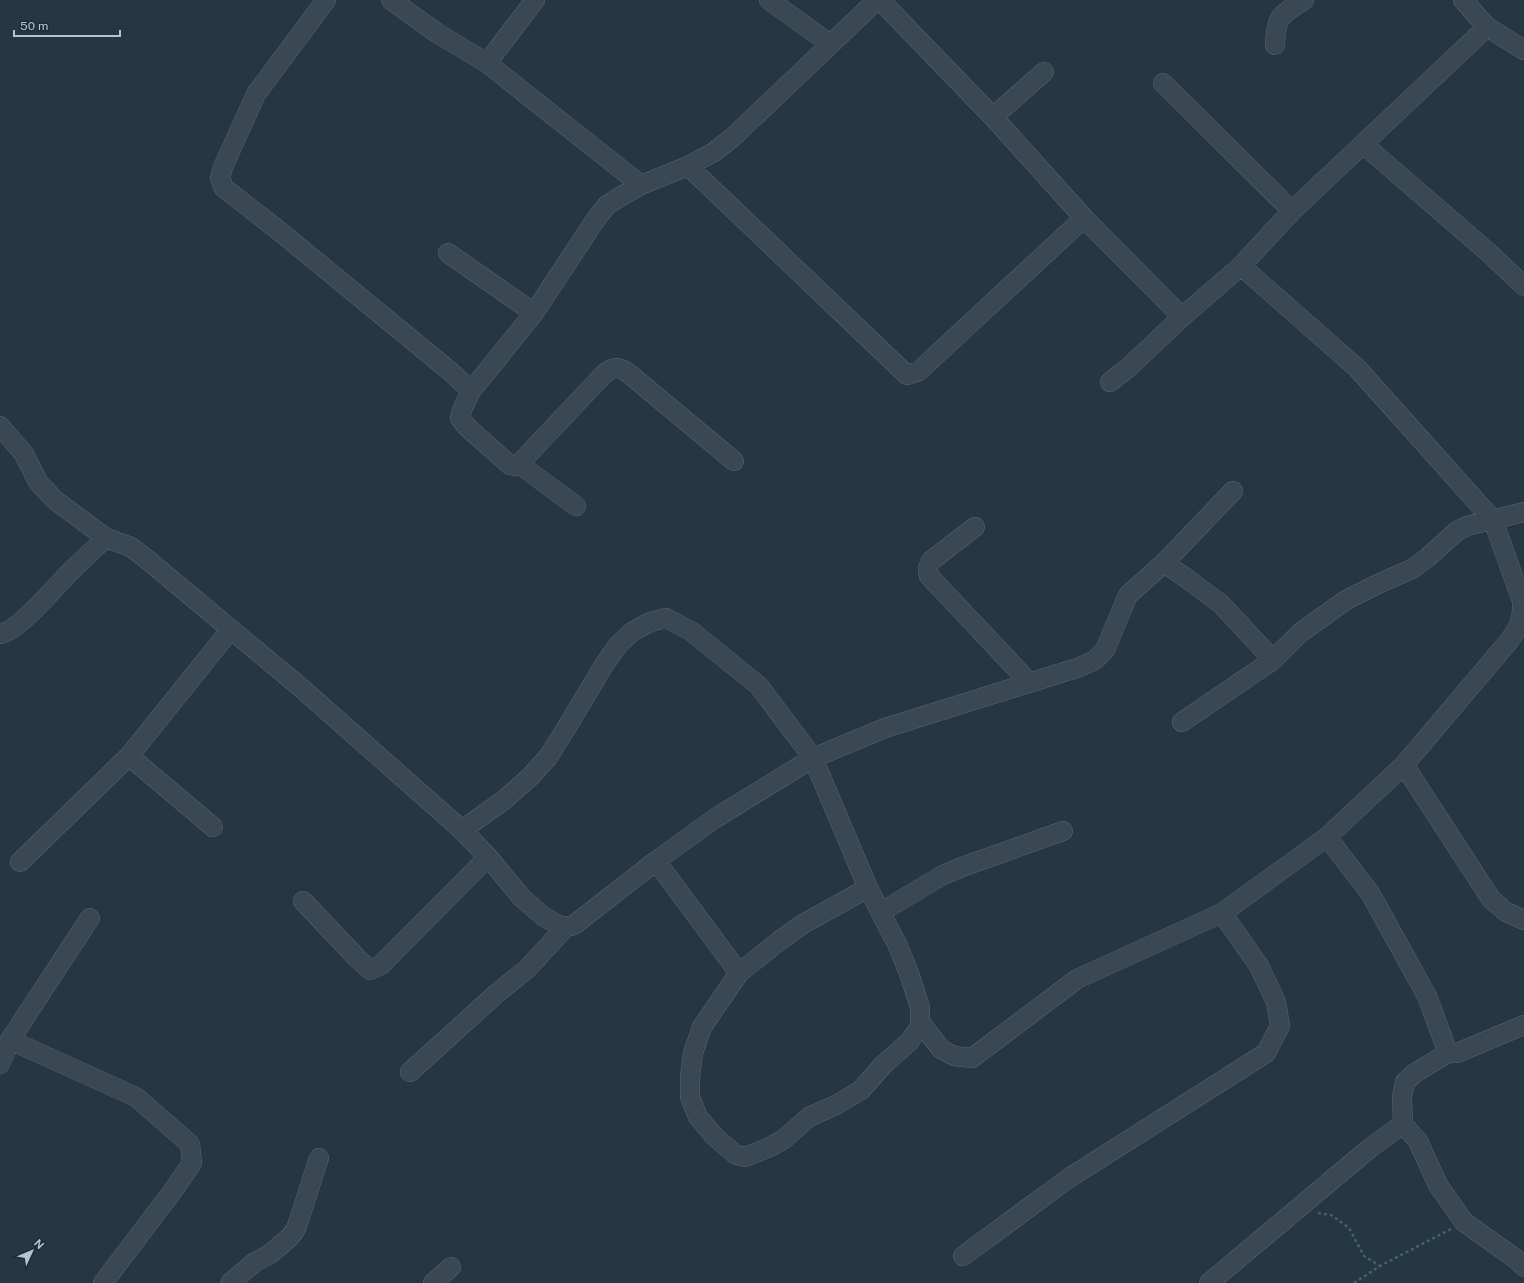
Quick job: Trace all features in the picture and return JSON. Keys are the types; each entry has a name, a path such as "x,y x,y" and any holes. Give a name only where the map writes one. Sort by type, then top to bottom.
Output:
{"street":[{"path":"326,0 256,94 223,167 220,178 224,188 278,230 451,372 471,391"},
{"path":"391,0 437,32 487,63 641,185"},
{"path":"487,63 535,0"},
{"path":"769,0 830,44"},
{"path":"734,461 632,376 619,367 612,368 604,374 519,464 515,466 510,465 462,422 460,418 471,391 534,312 606,205 641,185 688,166 714,152 732,138 876,0"},
{"path":"880,0 993,117 1084,218 1182,317"},
{"path":"1275,44 1275,30 1281,15 1304,0"},
{"path":"1464,0 1487,27 1524,50"},
{"path":"1110,382 1128,368 1182,317 1242,266 1292,211 1487,27"},
{"path":"993,117 1044,72"},
{"path":"1164,82 1292,211"},
{"path":"1363,144 1488,252 1524,286"},
{"path":"688,166 907,375 919,371 1084,218"},
{"path":"448,253 534,312"},
{"path":"920,1022 941,1049 954,1056 972,1058 1077,979 1222,913 1327,837 1404,765 1509,641 1518,628 1523,614 1522,601 1493,520 1357,368 1242,266"},
{"path":"0,426 24,454 38,482 54,500 106,538 131,547 231,629 462,830 488,857 522,898 544,917 566,927 574,925 656,861 714,819 813,758 885,728 1029,682 1080,668 1095,660 1105,650 1128,595 1164,563 1233,491"},
{"path":"519,464 576,506"},
{"path":"1182,722 1273,660 1300,633 1346,600 1412,569 1428,558 1452,535 1462,528 1524,512"},
{"path":"975,528 932,560 927,571 929,576 1029,682"},
{"path":"0,634 6,634 22,622 71,571 106,538"},
{"path":"1164,563 1221,604 1273,660"},
{"path":"462,830 514,791 530,777 548,756 604,665 618,646 632,632 650,622 666,618 691,631 759,686 813,758 868,888 881,912 910,976 920,1008 920,1022 919,1028 909,1042 884,1064 861,1090 836,1105 809,1117 784,1139 770,1147 745,1157 736,1155 715,1137 698,1117 690,1097 690,1077 694,1053 702,1027 740,973 779,941 803,924 868,888"},
{"path":"20,862 129,756 231,629"},
{"path":"129,756 213,827"},
{"path":"1404,765 1491,899 1506,912 1524,920"},
{"path":"881,912 949,873 1063,831"},
{"path":"1327,837 1370,893 1427,996 1448,1053"},
{"path":"303,901 356,958 370,970 380,966 488,857"},
{"path":"656,861 740,973"},
{"path":"963,1256 1069,1178 1266,1053 1280,1026 1276,1002 1259,966 1222,913"},
{"path":"0,1064 10,1040 90,918"},
{"path":"410,1072 527,968 566,927"},
{"path":"1524,1025 1457,1053 1448,1053 1415,1073 1405,1082 1402,1097 1403,1124 1418,1141 1438,1186 1464,1222 1524,1267"},
{"path":"10,1040 136,1097 190,1144 192,1163 172,1192 103,1283"},
{"path":"1209,1283 1370,1148 1403,1124"},
{"path":"230,1283 255,1262 270,1254 289,1238 296,1229 319,1158"},
{"path":"433,1283 451,1267"}],"path":[{"path":"1297,1209 1331,1215 1348,1228 1364,1256 1380,1266"},
{"path":"1354,1283 1380,1266 1464,1222"}]}
